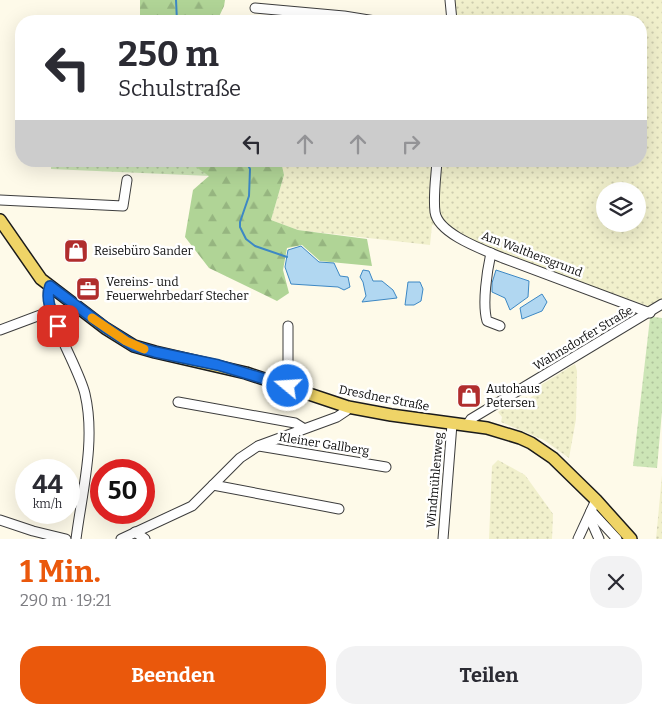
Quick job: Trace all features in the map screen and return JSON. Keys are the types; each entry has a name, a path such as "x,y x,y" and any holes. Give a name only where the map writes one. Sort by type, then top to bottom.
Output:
{"main road":[{"name":"Dresdner Straße","path":"0,220 32,268 50,286 106,328 134,346 218,365 288,386 348,407 498,431 531,443 553,458 596,500 631,539"}],"street":[{"path":"448,15 450,0"},
{"path":"255,8 333,15"},
{"name":"Am Walthersgrund","path":"437,167 435,212 438,221 444,228 491,253 650,313"},
{"path":"0,200 123,206 127,180"},
{"path":"491,253 486,294 486,318 487,321 500,326"},
{"path":"50,286 48,296 51,310 85,393 89,414 88,457 76,539"},
{"name":"Wahnsdorfer Straße","path":"467,426 472,419 662,304"},
{"path":"0,330 51,310"},
{"path":"288,326 288,386"},
{"name":"Kleiner Gallberg","path":"178,402 295,424 303,428"},
{"name":"Kleiner Gallberg","path":"121,539 192,506 240,458 258,446 336,417 346,411 348,407"},
{"name":"Windmühlenweg","path":"443,539 452,424"},
{"name":"Kleiner Gallberg","path":"258,446 386,467"},
{"path":"213,485 339,509"},
{"path":"578,539 596,500"},
{"path":"591,512 597,538"},
{"path":"591,512 618,539"},
{"path":"0,520 66,539"},
{"path":"135,532 145,539"}],"green space":[{"path":"140,0 225,0 220,15 140,15"},
{"path":"455,0 662,0 662,311 495,252 450,228 432,225 430,245 298,230 271,220 284,175 282,167 647,167 647,15 455,15"},
{"path":"51,167 196,167 210,176 51,169"},
{"path":"196,167 282,167 284,175 271,220 298,230 367,239 372,266 320,261 302,245 287,248 283,270 289,293 277,301 209,268 185,237 193,190 209,176"},
{"path":"650,318 662,318 662,411 657,468 633,466"},
{"path":"575,364 577,371 576,419 569,458 544,440 501,422 502,417 498,412 518,399 526,397 529,399 537,388"},
{"path":"498,460 525,475 553,514 552,539 489,539 492,466"},
{"path":"662,475 662,539 656,539"}],"water":[{"path":"301,246 319,262 334,263 340,276 348,277 350,287 344,290 338,287 291,284 285,267 288,250"},
{"path":"363,270 369,271 373,281 382,281 393,290 397,298 362,302 366,296 360,277"},
{"path":"496,270 529,281 528,297 510,310 505,298 492,292 492,283"},
{"path":"408,282 420,282 423,289 421,301 414,305 405,305"},
{"path":"542,294 547,302 542,311 522,319 520,308"}],"waterway":[{"path":"176,0 177,15"},
{"path":"249,167 249,196 240,227 246,239 255,246 287,257"}],"slow traffic":[{"path":"92,318 134,346 144,349"}],"place":[{"name":"Reisebüro Sander","path":"76,251"},
{"name":"Vereins- und Feuerwehrbedarf Stecher","path":"88,289"},
{"name":"Autohaus Petersen","path":"469,396"}],"route":[{"path":"58,326 49,302 48,292 50,286 118,337 134,346 144,350 218,365 288,386"}]}
